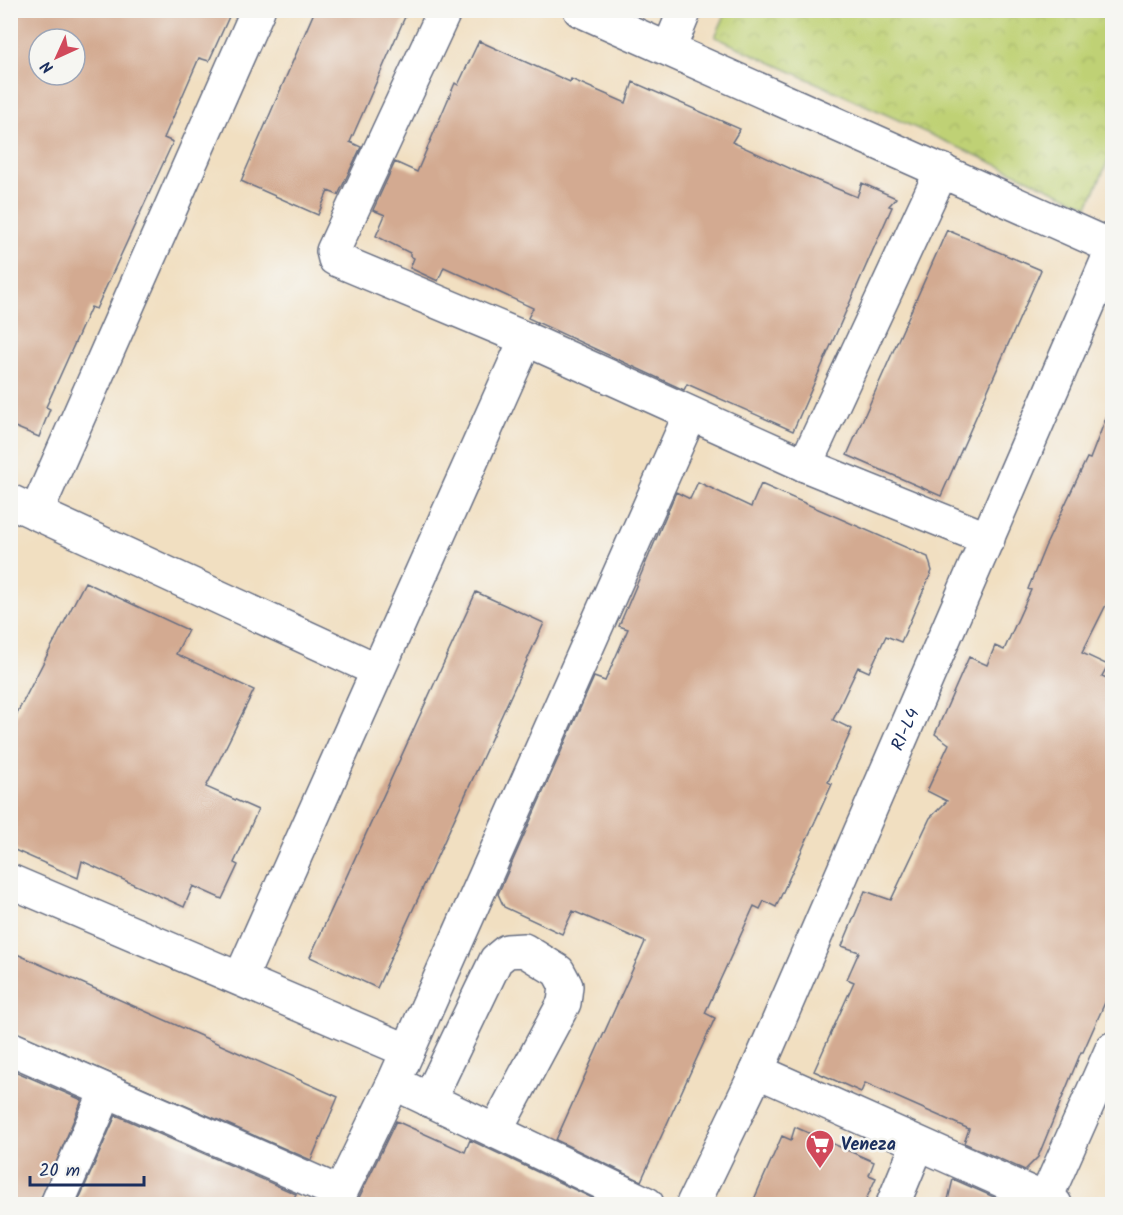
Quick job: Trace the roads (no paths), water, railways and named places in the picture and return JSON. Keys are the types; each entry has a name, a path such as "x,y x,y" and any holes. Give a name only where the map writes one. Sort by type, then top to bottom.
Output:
{"street":[{"path":"258,10 23,507 377,670"},
{"path":"445,10 333,251 335,260 526,339 805,465 988,539"},
{"path":"580,10 1113,248"},
{"path":"669,49 685,10"},
{"path":"805,465 942,170"},
{"name":"R1-L4","path":"693,1204 757,1071 1113,248"},
{"path":"241,977 526,339"},
{"path":"10,1048 338,1199 394,1082 690,415"},
{"path":"10,881 241,977 408,1050"},
{"path":"429,1100 496,960 507,951 524,950 558,971 566,986 564,1003 496,1130"},
{"path":"757,1071 1049,1202 1113,1049"},
{"path":"394,1082 647,1204"},
{"path":"57,1204 105,1092"},
{"path":"893,1204 918,1144"}],"place":[{"name":"Veneza","path":"820,1170"}]}
